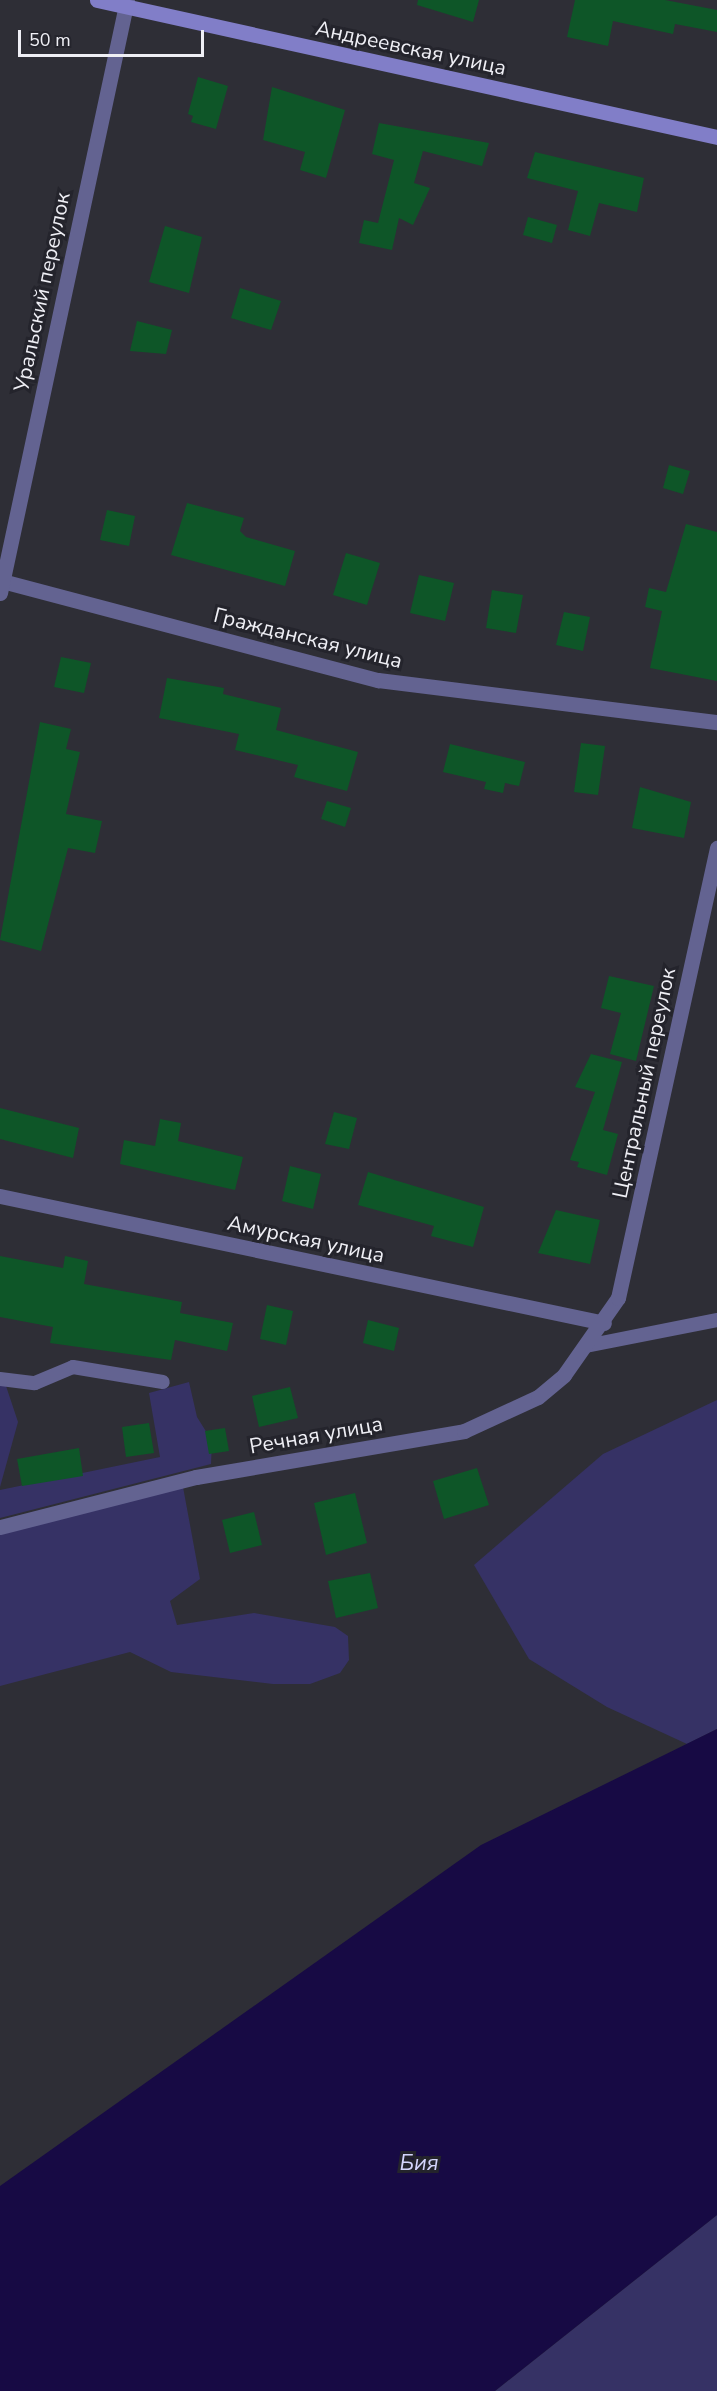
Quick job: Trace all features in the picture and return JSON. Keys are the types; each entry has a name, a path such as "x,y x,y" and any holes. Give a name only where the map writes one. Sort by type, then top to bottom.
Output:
{"street":[{"name":"Андреевская улица","path":"97,0 126,3 717,137"},
{"name":"Уральский переулок","path":"1,587 126,3"},
{"name":"Гражданская улица","path":"1,587 378,680 717,722"},
{"name":"Центральный переулок","path":"604,1323 618,1298 717,848"},
{"name":"Амурская улица","path":"0,1196 604,1323"},
{"name":"Речная улица","path":"0,1527 196,1477 464,1431 538,1397 586,1346 604,1323"}],"lane":[{"path":"586,1346 717,1320"},
{"path":"0,1379 35,1383 74,1367 163,1382"}],"shaded area":[{"path":"189,1382 197,1417 212,1441 211,1464 0,1518 0,1490 160,1457 149,1393"},
{"path":"0,1385 6,1386 18,1422 0,1487"},
{"path":"717,1400 717,1729 687,1744 607,1707 529,1659 474,1565 603,1454"},
{"path":"183,1487 200,1579 170,1601 177,1625 254,1613 335,1627 348,1636 349,1660 340,1673 310,1684 273,1684 171,1672 130,1652 0,1686 0,1531"},
{"path":"717,2215 717,2391 495,2391"}],"water":[{"name":"Бия","path":"717,1729 717,2215 495,2391 0,2391 0,2186 481,1845"}],"building":[{"path":"418,0 479,0 473,22 417,5"},
{"path":"575,0 665,0 717,10 717,32 675,24 673,34 613,21 608,46 567,37"},
{"path":"198,77 228,86 216,129 191,122 193,116 188,114"},
{"path":"272,87 345,110 326,178 300,170 305,152 263,140"},
{"path":"379,123 489,143 482,166 423,151 414,183 430,188 413,225 399,218 392,250 359,243 364,220 378,223 394,160 372,154"},
{"path":"535,152 644,178 637,212 599,203 590,236 568,230 578,191 527,178"},
{"path":"528,217 557,225 552,243 523,235"},
{"path":"165,226 202,237 189,293 149,282"},
{"path":"240,288 281,301 271,330 231,318"},
{"path":"137,321 172,330 166,354 130,351"},
{"path":"669,465 690,471 683,494 663,488"},
{"path":"187,503 244,518 240,531 246,537 295,551 285,586 171,555"},
{"path":"107,510 135,516 129,546 100,540"},
{"path":"686,524 717,532 717,681 650,668 662,611 645,607 649,588 666,592"},
{"path":"346,553 380,563 367,605 333,595"},
{"path":"419,575 454,583 445,621 410,613"},
{"path":"492,590 523,595 516,633 486,628"},
{"path":"564,612 590,617 583,651 556,645"},
{"path":"61,657 91,663 84,693 54,687"},
{"path":"167,678 224,688 223,694 281,708 276,730 358,752 347,791 294,777 298,765 235,750 239,734 159,718"},
{"path":"40,722 71,729 66,749 80,752 66,814 102,821 95,853 68,848 41,951 0,940"},
{"path":"581,743 605,746 598,795 574,792"},
{"path":"450,744 525,762 519,786 505,783 503,793 484,789 486,782 443,772"},
{"path":"640,787 691,802 684,838 632,828"},
{"path":"327,801 351,808 345,827 321,819"},
{"path":"609,976 654,986 636,1061 610,1054 621,1013 601,1008"},
{"path":"591,1054 622,1062 603,1130 618,1134 607,1175 577,1167 579,1162 570,1160 595,1092 575,1087"},
{"path":"0,1108 79,1128 73,1158 0,1139"},
{"path":"334,1112 357,1118 349,1149 325,1144"},
{"path":"160,1119 181,1123 178,1141 243,1157 235,1190 120,1164 124,1140 155,1146"},
{"path":"290,1166 321,1174 313,1209 282,1201"},
{"path":"368,1172 484,1207 473,1247 431,1236 434,1226 358,1205"},
{"path":"556,1210 600,1220 590,1264 538,1253"},
{"path":"0,1256 63,1268 65,1256 88,1261 84,1284 182,1302 180,1313 233,1323 227,1351 175,1340 171,1360 50,1343 53,1327 0,1317"},
{"path":"267,1305 293,1311 286,1345 260,1339"},
{"path":"368,1320 399,1328 394,1351 363,1343"},
{"path":"290,1387 298,1418 259,1427 252,1396"},
{"path":"149,1423 154,1453 126,1457 122,1427"},
{"path":"225,1428 229,1451 209,1454 205,1431"},
{"path":"79,1448 83,1476 22,1486 17,1459"},
{"path":"477,1468 489,1505 444,1519 433,1481"},
{"path":"355,1493 367,1543 326,1555 314,1503"},
{"path":"254,1512 262,1545 230,1553 222,1520"},
{"path":"370,1573 378,1608 336,1618 328,1581"}]}
